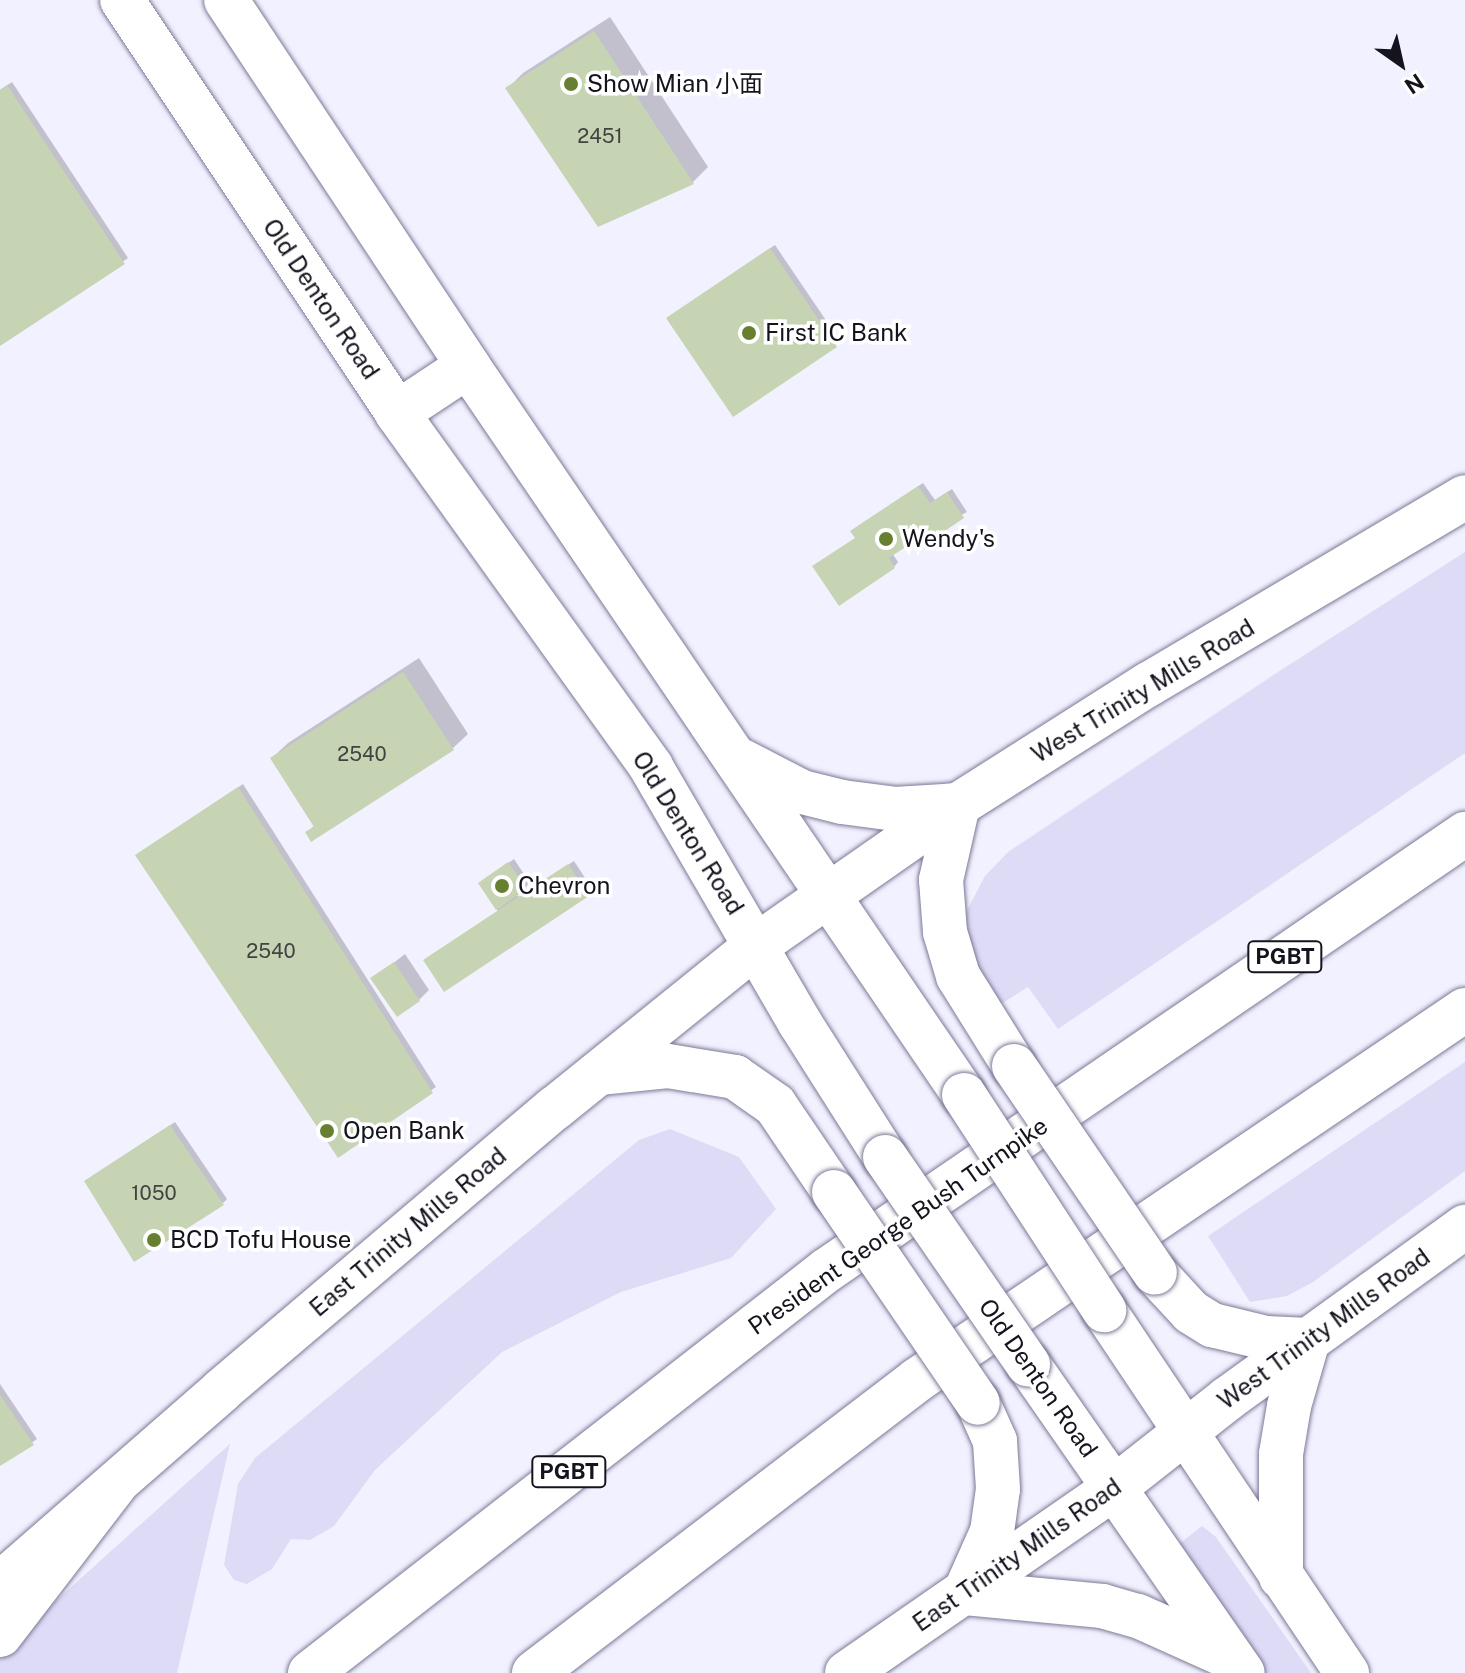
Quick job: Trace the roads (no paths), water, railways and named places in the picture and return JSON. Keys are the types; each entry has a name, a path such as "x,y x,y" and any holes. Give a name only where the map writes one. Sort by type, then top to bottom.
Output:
{"main road":[{"name":"Old Denton Road","path":"122,0 397,413 651,767 800,1023 885,1157 1238,1666"},
{"path":"226,0 468,366 739,760 964,1095 1347,1673"},
{"path":"397,413 468,366"},
{"name":"West Trinity Mills Road","path":"829,897 958,805 1149,684 1465,497"},
{"path":"739,760 802,792 842,802 895,809 958,805 941,880 945,932 958,976 1014,1066 1155,1273 1191,1312 1212,1325 1266,1338 1308,1340 1289,1406 1281,1454 1281,1577"},
{"name":"President George Bush Turnpike","path":"310,1673 827,1270 1465,834"},
{"name":"East Trinity Mills Road","path":"0,1584 234,1380 599,1073 757,945 829,897"},
{"path":"534,1673 917,1380 1465,1010"},
{"path":"599,1073 668,1066 735,1077 775,1105 978,1403 995,1441 998,1489 992,1532 965,1593 1102,1606 1138,1616 1238,1666"},
{"name":"West Trinity Mills Road","path":"1185,1432 1465,1227"},
{"name":"East Trinity Mills Road","path":"847,1673 1114,1488 1185,1432"},
{"path":"0,1635 115,1485"}],"place":[{"name":"Show Mian 小面","path":"571,84"},
{"name":"First IC Bank","path":"749,333"},
{"name":"Wendy's","path":"886,539"},
{"name":"Chevron","path":"502,886"},
{"name":"Open Bank","path":"327,1131"},
{"name":"BCD Tofu House","path":"154,1240"}]}
